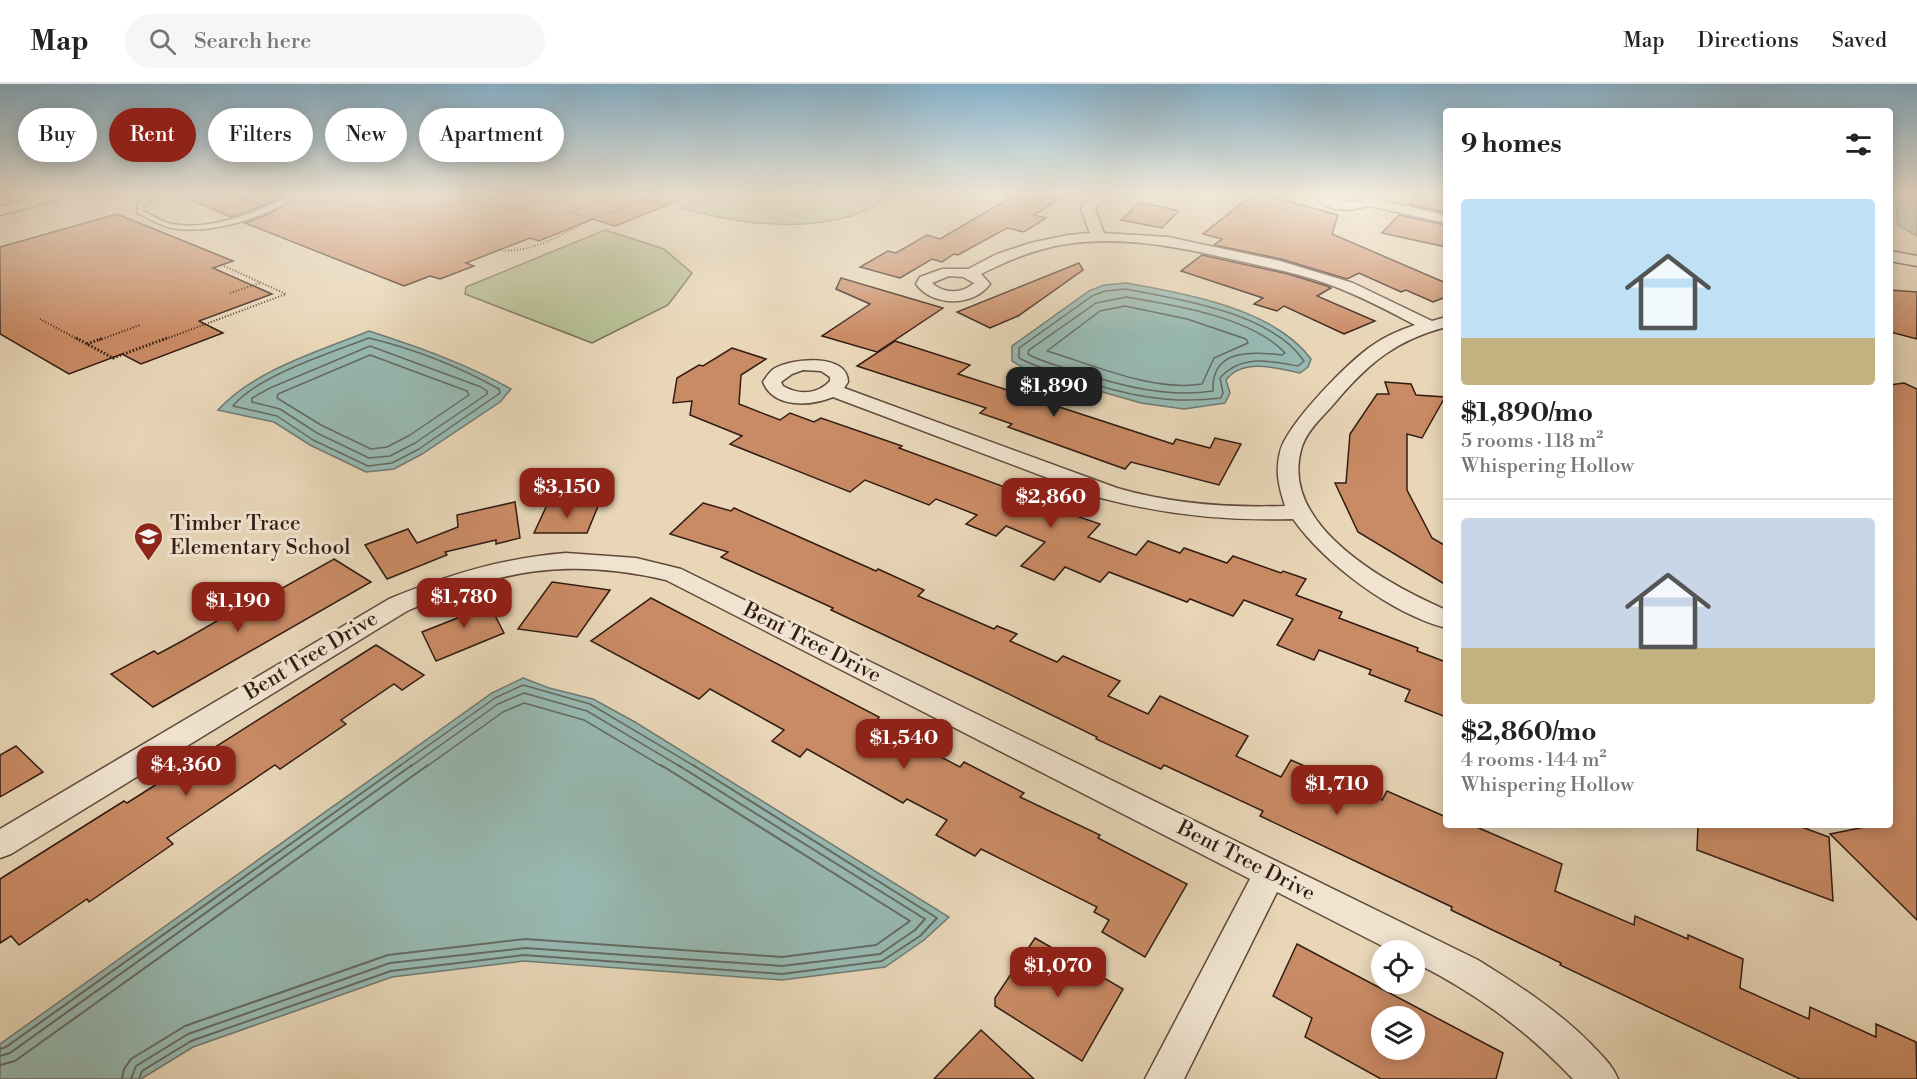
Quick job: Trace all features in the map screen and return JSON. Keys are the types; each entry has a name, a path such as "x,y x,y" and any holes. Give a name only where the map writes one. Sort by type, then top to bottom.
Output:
{"street":[{"path":"969,274 994,259 1052,241"},
{"path":"1174,241 1297,270 1357,290 1438,324"},
{"path":"1893,257 1917,261"},
{"path":"1438,324 1388,342 1369,354 1296,437 1289,453 1287,470 1289,489 1299,512 1334,554 1392,595 1443,620"},
{"path":"832,390 1109,493 1148,504 1198,513 1299,512"},
{"name":"Bent Tree Drive","path":"0,844 398,605 433,588 487,571 535,562 575,559 618,561 673,574 1466,972 1530,1013 1558,1037 1599,1079"},
{"path":"1164,1079 1270,873"}],"path":[{"path":"499,250 519,251 543,241"},
{"path":"40,319 113,358 286,294 222,265"},
{"path":"230,293 260,283"},
{"path":"87,344 140,325"}],"green space":[{"path":"577,241 641,241 664,249 692,273 668,305 592,343 465,294 466,287"}],"water":[{"path":"1126,283 1201,298 1252,316 1275,327 1295,342 1311,359 1308,367 1300,373 1261,366 1242,369 1233,373 1226,380 1230,393 1225,403 1184,409 1141,403 1029,371 1012,361 1012,346 1089,291 1104,285"},
{"path":"369,331 460,364 511,389 500,402 422,454 394,469 366,472 310,445 274,422 218,410 233,396 269,373 309,354"},
{"path":"523,678 549,688 593,699 635,722 949,917 924,940 885,967 782,980 524,961 392,977 193,1047 141,1079 0,1079 0,1044 492,693"}],"building":[{"path":"20,241 185,241 233,261 213,268 272,294 199,321 223,333 141,364 122,354 69,374 0,334 0,247"},
{"path":"292,241 521,241 466,263 474,266 440,279 430,276 404,286"},
{"path":"916,241 983,241 942,262 932,259 900,278 860,267 888,251 896,253"},
{"path":"1219,241 1349,241 1443,282 1443,298 1433,302 1406,290 1401,292 1359,273 1347,279 1281,259 1214,245"},
{"path":"1421,241 1443,241 1443,246"},
{"path":"1202,255 1288,274 1327,286 1331,288 1317,296 1375,321 1344,334 1284,306 1277,311 1254,304 1263,298 1181,271"},
{"path":"1079,263 1083,270 1018,316 990,328 957,312"},
{"path":"841,278 943,308 877,352 822,336 870,304 836,289"},
{"path":"1893,290 1917,292 1917,339 1893,333"},
{"path":"895,341 970,365 958,374 1173,444 1176,439 1210,448 1215,438 1241,444 1219,485 1131,462 1125,469 1008,427 1012,424 980,413 986,408 857,366"},
{"path":"732,348 766,359 741,375 739,404 780,420 790,413 814,422 821,418 902,446 899,448 1029,496 1027,499 1100,524 1088,537 1136,555 1148,541 1180,553 1184,548 1227,563 1233,556 1306,579 1296,595 1342,612 1339,618 1418,648 1417,651 1443,661 1443,716 1405,701 1410,690 1369,674 1371,670 1319,650 1314,660 1277,645 1293,619 1244,600 1233,616 1190,599 1187,602 1109,572 1100,582 1065,567 1054,580 1021,566 1045,542 1006,526 996,536 966,524 977,515 936,499 929,505 865,480 850,492 730,444 742,436 690,415 692,401 673,403 677,378 699,365 703,366"},
{"path":"1385,382 1411,384 1416,395 1443,397 1422,438 1407,434 1407,490 1432,538 1443,544 1443,583 1358,532 1335,483 1346,483 1350,434 1377,394 1389,394"},
{"path":"1904,383 1917,389 1917,920 1830,834 1860,828 1893,828 1893,385"},
{"path":"515,502 520,538 496,544 496,540 445,552 447,555 387,579 365,545 408,529 417,543 458,527 457,515"},
{"path":"703,503 731,511 734,508 924,590 918,596 994,629 997,626 1017,634 1010,641 1057,662 1063,656 1120,681 1108,696 1148,714 1160,696 1248,736 1236,756 1281,777 1291,760 1382,800 1387,791 1443,816 1443,828 1479,828 1562,864 1555,891 1634,925 1635,916 1688,939 1688,935 1743,959 1740,988 1809,1019 1810,1007 1876,1037 1876,1024 1916,1042 1917,1079 1800,1079 1560,965 1561,963 1451,910 1452,907 1260,816 1263,811 1164,765 1161,769 1096,739 1097,737 982,681 831,610 833,608 721,557 728,552 670,534"},
{"path":"599,504 587,533 534,533 547,505"},
{"path":"334,559 371,582 153,707 111,674 154,651 158,654 224,617 220,614 256,595 263,599"},
{"path":"552,582 610,590 577,637 518,629"},
{"path":"485,596 504,633 436,661 422,632 460,617 456,606"},
{"path":"651,598 879,717 878,719 925,744 922,747 960,767 964,762 1024,793 1020,797 1100,835 1098,838 1187,884 1145,957 1102,932 1109,920 1094,912 1097,907 981,849 975,856 936,835 947,820 907,799 903,803 807,749 800,757 772,741 784,730 710,689 699,699 591,641"},
{"path":"376,645 424,675 402,690 394,684 341,720 346,724 280,769 275,765 167,838 173,844 89,902 87,899 19,945 11,936 0,943 0,879 124,801 127,803"},
{"path":"16,746 43,772 0,797 0,755"},
{"path":"1698,828 1804,828 1829,837 1833,901 1697,850"},
{"path":"1035,938 1123,989 1082,1061 995,1006 995,998"},
{"path":"1297,944 1371,983 1371,994 1391,994 1414,1006 1371,1006 1371,1060 1425,1060 1425,1012 1503,1053 1496,1079 1381,1079 1305,1037 1312,1018 1273,996"},
{"path":"981,1030 1034,1079 934,1079"}],"place":[{"name":"Timber Trace Elementary School","path":"149,562"}]}
